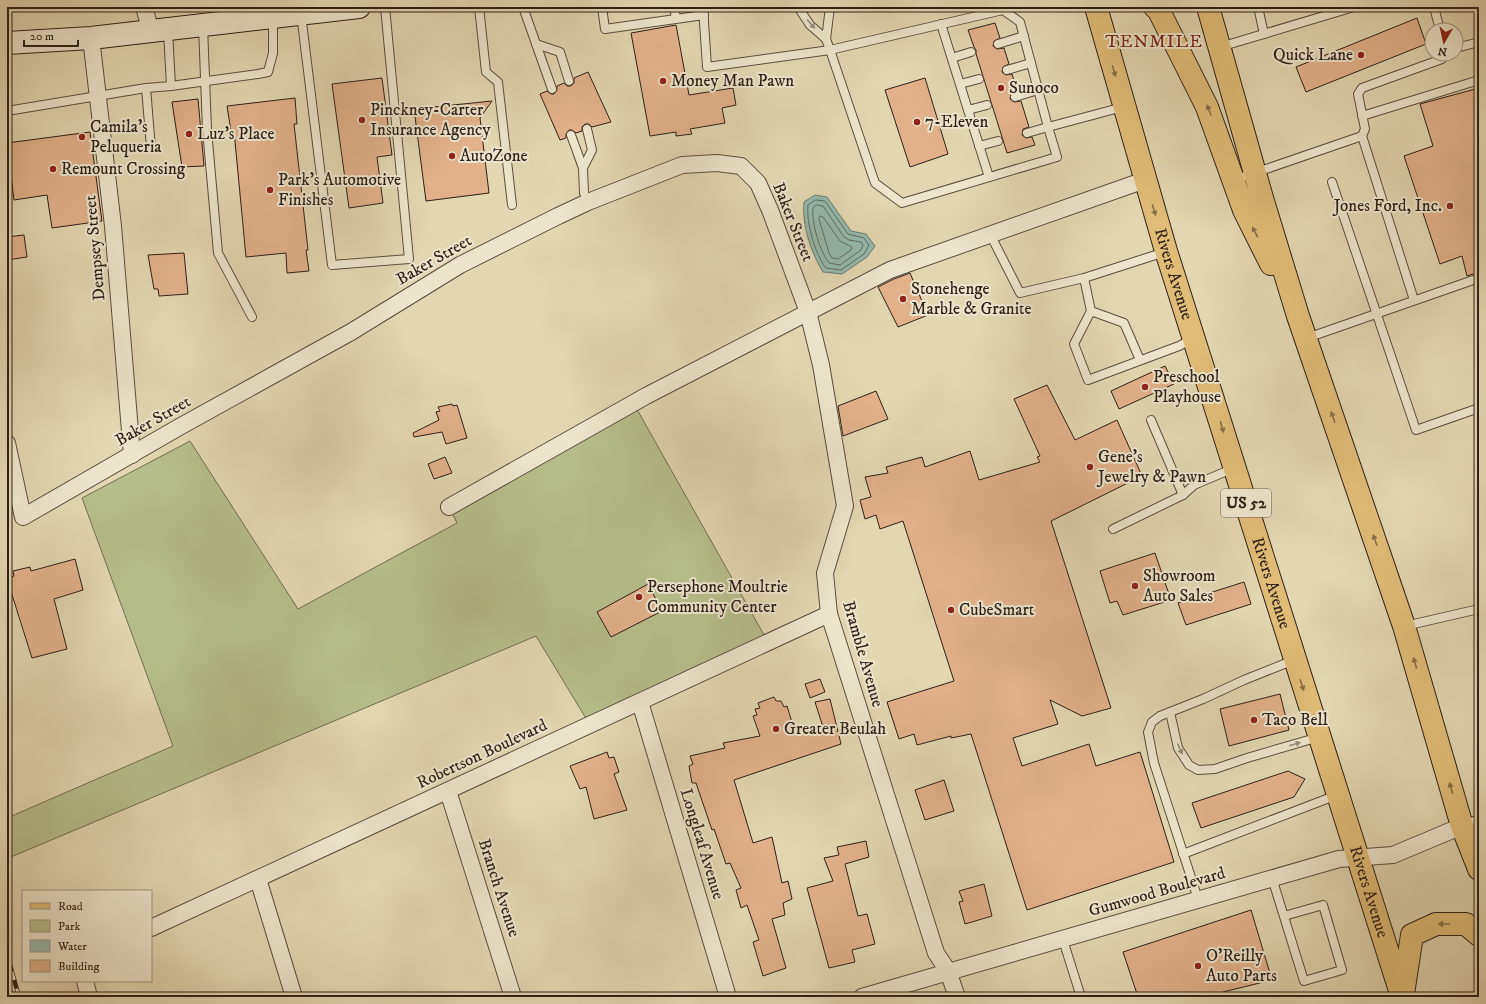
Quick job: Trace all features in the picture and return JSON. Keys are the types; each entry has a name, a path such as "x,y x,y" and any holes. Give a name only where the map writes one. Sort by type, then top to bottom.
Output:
{"main road":[{"path":"7,43 91,38 203,26 260,16 358,7"},
{"name":"Rivers Avenue","path":"1096,7 1166,251 1294,660 1402,997"},
{"path":"1156,7 1207,107 1244,210 1298,316"},
{"path":"1208,7 1255,173 1298,316 1470,822 1479,869"},
{"path":"1402,997 1412,934 1436,924 1466,924 1479,935"}],"street":[{"path":"144,7 159,31"},
{"name":"Dempsey Street","path":"91,38 114,233 132,455"},
{"name":"Baker Street","path":"7,443 23,517 181,426 351,332 460,265 588,202 682,165 717,164 741,166 758,183 770,210 808,312"},
{"path":"449,507 646,396 890,270 1145,180"},
{"name":"Bramble Avenue","path":"808,312 821,365 845,506 825,573 829,614 936,953 948,971 957,997"},
{"name":"Robertson Boulevard","path":"152,928 829,614"},
{"name":"Longleaf Avenue","path":"640,702 728,997"},
{"name":"Branch Avenue","path":"448,791 513,997"},
{"name":"Gumwood Boulevard","path":"862,997 948,971 1063,940 1339,858 1393,855 1470,822"},
{"path":"258,879 294,997"},
{"path":"85,982 89,997"}],"lane":[{"path":"308,11 332,265 409,259 385,7"},
{"path":"479,7 486,72 498,82 512,204"},
{"path":"523,7 552,89"},
{"path":"602,7 605,29 676,18 704,11 707,67 830,50 1003,10 1020,22 1057,157 902,203 875,183 830,50 826,39 830,7"},
{"path":"674,7 676,18"},
{"path":"798,7 810,25 826,39"},
{"path":"1258,7 1264,34"},
{"path":"1219,47 1354,7"},
{"path":"1434,7 1438,22"},
{"path":"7,111 146,88 205,82 268,72 273,53 260,16"},
{"path":"941,24 988,178"},
{"path":"203,26 207,130 218,253 252,317"},
{"path":"159,31 172,86"},
{"path":"998,44 1024,36"},
{"path":"1464,46 1479,42"},
{"path":"536,44 560,52 569,80"},
{"path":"952,58 971,52"},
{"path":"1414,300 1362,136 1365,129 1358,94 1362,88 1434,62"},
{"path":"1007,70 1031,63"},
{"path":"960,84 979,79"},
{"path":"1362,116 1479,80"},
{"path":"146,88 151,148"},
{"path":"1015,97 1038,90"},
{"path":"968,110 987,105"},
{"path":"1027,133 1048,126 1124,107"},
{"path":"583,168 592,150 587,129"},
{"path":"571,135 583,168 584,193 588,202"},
{"path":"1233,180 1362,136"},
{"path":"979,146 998,141"},
{"path":"1332,182 1378,313 1416,430 1479,408"},
{"path":"990,234 1020,293 1084,278 1166,251"},
{"path":"1084,278 1092,311 1074,344 1088,380 1179,346 1194,338"},
{"path":"1306,338 1479,278"},
{"path":"1092,311 1124,323 1140,360"},
{"path":"1151,420 1183,495"},
{"path":"1113,529 1183,495 1194,485 1235,468"},
{"path":"1404,626 1479,609"},
{"path":"1198,899 1154,763 1148,732 1152,722 1160,716 1294,660"},
{"path":"1170,712 1178,748 1188,765 1198,770 1215,769 1319,737"},
{"path":"1183,854 1337,795"},
{"path":"1272,878 1304,981 1342,970 1323,905 1284,916"},
{"path":"1063,940 1081,997"}],"green space":[{"path":"634,404 768,642 590,725 536,636 11,857 7,847 7,818 173,746 82,498 190,441 298,609 457,523 449,507"}],"water":[{"path":"815,195 827,197 851,231 866,234 875,246 867,257 842,274 823,272 811,247 804,220 804,202"}],"building":[{"name":"Quick Lane","path":"1417,18 1424,38 1424,45 1306,92 1296,67"},
{"name":"Sunoco","path":"995,23 1000,38 994,41 993,46 997,49 1004,48 1009,64 1003,67 1002,72 1006,75 1012,74 1017,91 1011,94 1010,99 1014,102 1021,101 1029,127 1023,129 1022,135 1026,138 1032,137 1035,145 1007,153 976,50 968,30"},
{"name":"Money Man Pawn","path":"676,25 689,95 733,88 736,105 722,108 725,123 690,129 692,134 676,136 676,132 650,136 631,33"},
{"path":"588,72 611,122 592,127 589,124 585,124 582,127 582,131 576,133 569,130 566,134 566,138 560,140 540,94 547,91 554,94 557,90 557,86 564,83 567,86 571,86 574,83 574,78"},
{"name":"Pinckney-Carter Insurance Agency","path":"382,78 392,155 377,157 383,203 349,208 332,84"},
{"name":"7-Eleven","path":"925,78 948,154 910,167 885,90"},
{"name":"Jones Ford, Inc.","path":"1479,88 1479,272 1467,276 1462,256 1440,264 1404,156 1433,146 1420,104"},
{"name":"Park's Automotive Finishes","path":"295,98 297,124 294,124 309,271 287,273 286,253 246,257 234,131 231,131 227,106"},
{"name":"Luz's Place","path":"198,99 204,166 182,167 172,102"},
{"name":"AutoZone","path":"492,101 480,118 489,193 426,201 414,109"},
{"name":"Remount Crossing","path":"90,132 102,221 52,228 47,195 14,200 7,143"},
{"path":"24,235 27,257 7,260 7,237"},
{"path":"184,253 188,294 159,296 158,289 154,289 148,255"},
{"name":"Stonehenge Marble & Granite","path":"910,273 928,315 898,327 878,287"},
{"name":"Preschool Playhouse","path":"1165,366 1174,384 1119,409 1111,391"},
{"path":"1047,385 1075,440 1117,420 1142,476 1051,521 1111,708 1082,716 1050,700 1058,724 1013,738 1022,766 1089,744 1096,766 1140,752 1174,862 1027,910 971,734 951,738 951,736 917,745 914,734 899,739 887,702 954,681 903,521 880,529 876,515 865,519 860,500 871,497 865,477 888,473 886,467 922,457 925,467 970,451 979,480 1040,462 1037,457 1040,456 1014,399"},
{"path":"876,391 888,419 843,436 838,406"},
{"path":"452,404 453,406 457,405 467,438 446,444 442,432 414,437 413,433 439,420 436,412 440,411 438,407"},
{"path":"445,457 452,473 434,479 428,464"},
{"name":"Showroom Auto Sales","path":"1155,553 1171,600 1123,615 1117,601 1110,603 1100,571"},
{"path":"75,559 83,590 54,599 67,649 32,658 7,579 14,576 13,571 30,567 31,571"},
{"path":"1244,582 1251,604 1186,625 1178,603"},
{"name":"Persephone Moultrie Community Center","path":"648,584 662,611 611,637 597,612"},
{"path":"820,679 825,692 810,698 805,684"},
{"name":"Taco Bell","path":"1280,694 1289,730 1229,746 1220,709"},
{"path":"774,697 776,701 781,701 784,707 787,706 796,735 823,727 815,702 830,699 841,744 734,780 753,843 772,837 782,883 788,881 792,899 783,903 785,915 772,919 786,968 763,976 753,942 759,940 747,905 741,908 736,890 741,888 730,863 726,864 714,829 712,830 696,783 692,783 689,766 693,764 690,756 725,748 723,743 760,736 753,716 757,715 755,709 760,708 758,703"},
{"path":"607,752 609,758 614,757 619,772 614,774 627,810 594,819 586,787 580,789 570,766"},
{"path":"1288,771 1305,779 1294,797 1201,828 1192,803"},
{"path":"944,780 954,811 925,820 915,790"},
{"path":"866,841 869,857 845,864 858,916 867,914 875,944 852,950 855,962 829,968 807,888 833,881 824,858 839,855 837,847"},
{"path":"984,884 992,916 965,924 959,902 963,901 959,891"},
{"name":"O'Reilly Auto Parts","path":"1251,910 1272,980 1223,992 1225,997 1138,997 1123,952"}],"railway":[{"path":"7,954 19,997"}],"place":[{"name":"Quick Lane","path":"1361,55"},
{"name":"Money Man Pawn","path":"663,81"},
{"name":"Sunoco","path":"1001,88"},
{"name":"Pinckney-Carter Insurance Agency","path":"362,120"},
{"name":"7-Eleven","path":"917,122"},
{"name":"Luz's Place","path":"189,134"},
{"name":"Camila's Peluqueria","path":"82,137"},
{"name":"AutoZone","path":"452,156"},
{"name":"Remount Crossing","path":"53,169"},
{"name":"Park's Automotive Finishes","path":"270,190"},
{"name":"Jones Ford, Inc.","path":"1450,206"},
{"name":"Stonehenge Marble & Granite","path":"903,299"},
{"name":"Preschool Playhouse","path":"1145,387"},
{"name":"Gene's Jewelry & Pawn","path":"1090,467"},
{"name":"Showroom Auto Sales","path":"1135,586"},
{"name":"Persephone Moultrie Community Center","path":"639,597"},
{"name":"CubeSmart","path":"951,610"},
{"name":"Taco Bell","path":"1254,720"},
{"name":"Greater Beulah","path":"776,729"},
{"name":"O'Reilly Auto Parts","path":"1198,966"}],"district":[{"name":"TENMILE","path":"1154,42"}]}
